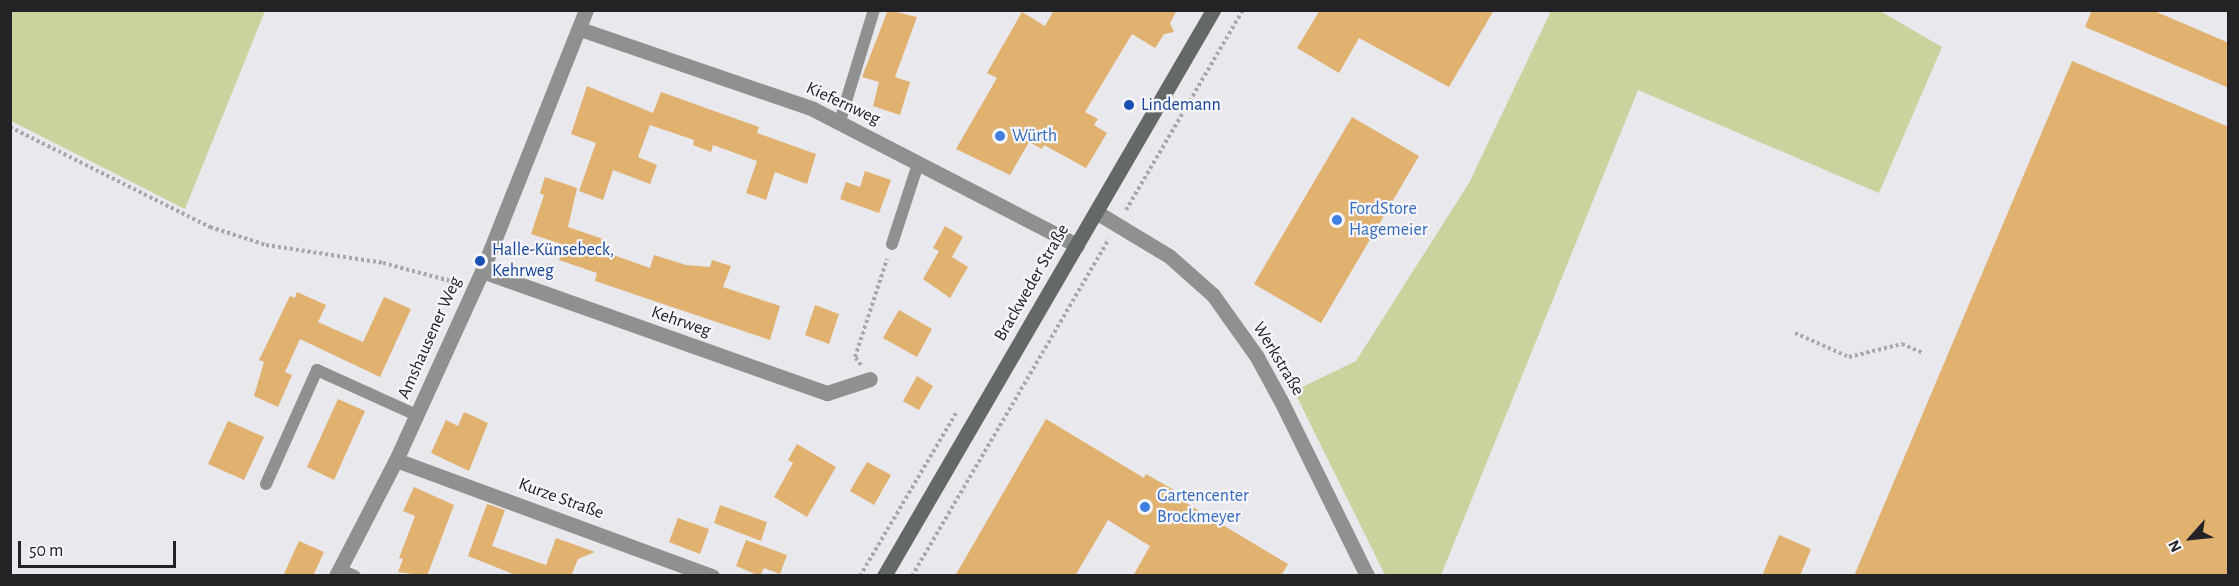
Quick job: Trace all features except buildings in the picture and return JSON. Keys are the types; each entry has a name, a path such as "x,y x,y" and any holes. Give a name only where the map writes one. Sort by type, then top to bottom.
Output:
{"street":[{"name":"Amshausener Weg","path":"338,573 396,460 482,271 586,10"},
{"name":"Brackweder Straße","path":"884,576 1213,10"},
{"name":"Kiefernweg","path":"580,29 840,121 918,164 1077,245"},
{"name":"Werkstraße","path":"1096,212 1169,256 1213,295 1257,357 1367,576"},
{"name":"Kehrweg","path":"482,271 827,393 870,379"},
{"name":"Kurze Straße","path":"396,460 712,576"}],"lane":[{"path":"840,121 874,10"},
{"path":"892,244 918,164"},
{"path":"266,484 317,370 416,415"},
{"path":"338,573 355,576"}],"path":[{"path":"1131,201 1242,10"},
{"path":"10,127 210,227 266,245 383,262 452,280 473,289"},
{"path":"870,379 855,357 892,244"},
{"path":"912,576 1099,256"},
{"path":"1795,333 1849,357 1902,344 1923,353"}],"green space":[{"path":"10,11 265,11 185,209 11,121"},
{"path":"1551,11 1880,11 1942,47 1879,193 1638,90 1441,575 1385,575 1294,391 1356,361 1469,183"}],"place":[{"name":"Lindemann","path":"1129,105"},
{"name":"Würth","path":"1000,136"},
{"name":"FordStore Hagemeier","path":"1337,220"},
{"name":"Halle-Künsebeck, Kehrweg","path":"480,261"},
{"name":"Gartencenter Brockmeyer","path":"1145,507"}]}
